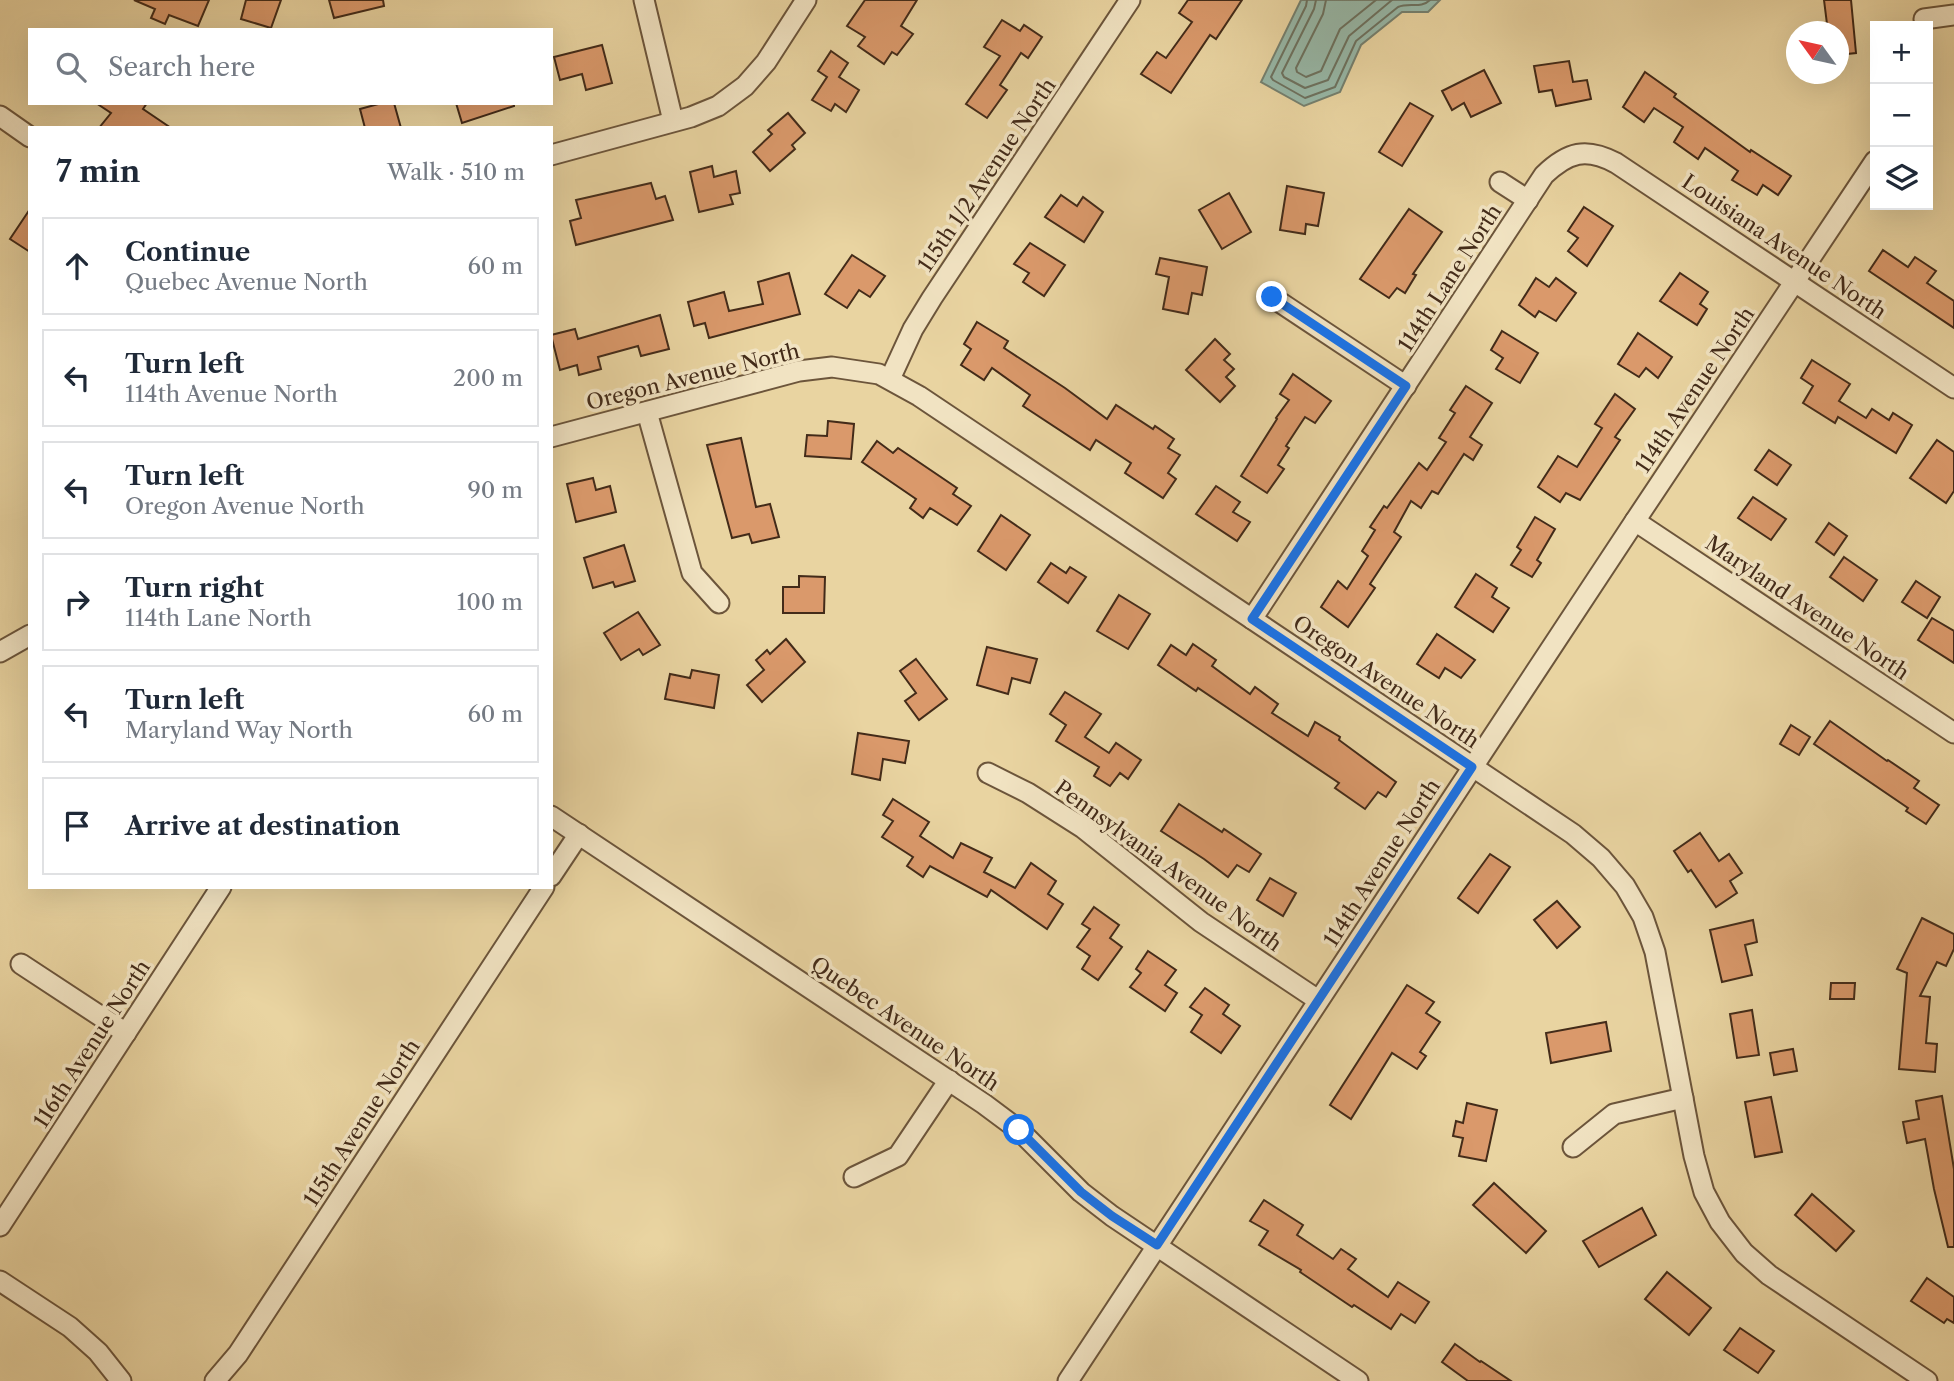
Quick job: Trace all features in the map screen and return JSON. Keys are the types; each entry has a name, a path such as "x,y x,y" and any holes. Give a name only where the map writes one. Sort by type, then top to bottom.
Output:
{"street":[{"path":"644,0 673,121"},
{"path":"553,154 691,117 718,106 745,86 766,62 806,0"},
{"name":"115th 1/2 Avenue North","path":"890,379 913,329 932,298 1130,0"},
{"path":"1923,15 1954,15"},
{"path":"0,116 28,136"},
{"name":"114th Lane North","path":"1252,619 1544,175 1567,157 1584,153"},
{"name":"Louisiana Avenue North","path":"1584,153 1601,155 1616,163 1954,388"},
{"name":"114th Avenue North","path":"1068,1381 1870,169"},
{"path":"1500,182 1528,200"},
{"path":"1272,297 1406,386"},
{"name":"Oregon Avenue North","path":"553,436 799,371 832,368 879,374 919,396 1573,834 1601,858 1625,886 1643,917 1655,952 1694,1157 1704,1192 1720,1222 1744,1253 1769,1275 1927,1381"},
{"path":"647,412 692,573 719,603"},
{"name":"Maryland Avenue North","path":"1635,521 1954,733"},
{"path":"0,652 28,636"},
{"name":"Pennsylvania Avenue North","path":"988,773 1028,793 1083,828 1201,922 1318,1000"},
{"name":"Quebec Avenue North","path":"553,817 949,1080 1019,1130 1081,1192 1112,1216 1358,1381"},
{"path":"553,873 579,834"},
{"name":"116th Avenue North","path":"0,1226 221,889"},
{"name":"115th Avenue North","path":"215,1381 238,1354 543,889"},
{"path":"21,964 126,1033"},
{"path":"854,1177 898,1156 949,1080"},
{"path":"1573,1147 1614,1114 1683,1098"},
{"path":"0,1281 70,1327 98,1352 121,1381"}],"water":[{"path":"1301,0 1440,0 1428,12 1402,12 1361,45 1340,92 1304,106 1261,82"}],"building":[{"path":"134,0 209,0 198,26 169,15 165,24 151,18 155,9"},
{"path":"246,0 281,0 271,28 241,19"},
{"path":"329,0 383,0 384,6 334,18"},
{"path":"865,0 917,0 901,26 913,34 897,55 892,52 884,64 858,46 865,37 847,26"},
{"path":"1188,0 1242,0 1216,39 1210,35 1171,93 1141,74 1157,52 1166,58 1192,22 1179,13"},
{"path":"1824,0 1851,0 1856,53 1849,54 1849,21 1827,21"},
{"path":"1002,20 1020,31 1024,25 1042,37 1028,58 1021,53 1000,85 1007,90 987,118 966,104 1000,56 984,47"},
{"path":"602,45 612,83 586,90 582,74 560,80 554,57"},
{"path":"831,51 848,63 839,77 859,90 846,112 835,104 831,111 812,100 827,77 818,71"},
{"path":"1569,61 1573,82 1587,80 1591,99 1556,106 1552,90 1539,92 1534,66"},
{"path":"1484,70 1501,103 1471,117 1464,103 1452,110 1442,91"},
{"path":"1645,72 1676,94 1674,97 1750,152 1751,150 1791,176 1778,195 1763,185 1757,195 1732,180 1738,171 1705,148 1698,159 1674,142 1683,127 1654,108 1644,122 1623,107"},
{"path":"1410,103 1433,116 1402,166 1379,152"},
{"path":"99,105 146,105 143,109 168,126 101,126 111,113"},
{"path":"375,105 395,105 400,126 364,126 360,109"},
{"path":"457,105 514,105 514,106 462,123"},
{"path":"788,113 805,133 792,145 795,149 770,171 753,152 772,134 768,130"},
{"path":"712,166 714,177 736,171 740,193 730,195 733,204 699,212 690,172"},
{"path":"651,183 656,199 665,196 673,220 576,245 570,221 581,218 576,200"},
{"path":"1287,186 1324,193 1318,226 1306,224 1305,234 1280,230"},
{"path":"1229,193 1251,232 1222,249 1199,210"},
{"path":"1061,195 1077,206 1083,197 1103,212 1084,242 1045,217"},
{"path":"1584,207 1613,226 1587,266 1568,251 1578,238 1568,231"},
{"path":"1409,209 1442,232 1413,274 1416,275 1405,293 1397,288 1389,298 1360,279"},
{"path":"28,212 28,251 10,239"},
{"path":"1030,243 1065,265 1044,296 1023,282 1029,273 1014,264"},
{"path":"1883,250 1908,267 1915,257 1936,271 1927,283 1954,301 1954,328 1869,271"},
{"path":"852,255 885,276 870,297 859,290 847,308 825,294"},
{"path":"1160,258 1207,267 1202,295 1192,293 1188,314 1163,309 1169,277 1156,274"},
{"path":"789,273 800,314 709,338 705,323 694,326 688,302 724,292 729,311 763,304 758,282"},
{"path":"1680,273 1708,292 1700,304 1707,309 1697,325 1660,301"},
{"path":"1536,278 1549,287 1556,278 1576,293 1556,321 1539,311 1535,317 1519,305"},
{"path":"660,315 669,349 641,356 638,346 598,357 601,369 579,375 577,365 560,370 553,334 575,329 578,339"},
{"path":"977,322 1008,341 1004,348 1107,419 1116,405 1174,439 1168,448 1180,455 1168,473 1176,479 1163,498 1125,473 1131,463 1096,440 1090,450 1023,406 1030,395 992,368 984,380 961,365 971,349 964,344"},
{"path":"1502,331 1538,353 1520,383 1496,369 1503,358 1491,350"},
{"path":"1638,333 1672,357 1658,378 1646,368 1639,377 1618,364"},
{"path":"1215,339 1230,354 1224,360 1234,369 1226,377 1235,386 1220,402 1186,370"},
{"path":"1812,360 1850,384 1839,401 1866,418 1872,409 1889,420 1893,413 1912,425 1896,453 1838,417 1835,423 1803,403 1813,386 1801,378"},
{"path":"1293,374 1331,401 1315,423 1305,417 1286,446 1289,448 1278,465 1284,469 1267,493 1241,476 1289,400 1280,394"},
{"path":"1466,386 1492,403 1470,437 1482,445 1473,460 1464,454 1438,494 1432,491 1421,508 1411,501 1394,532 1401,537 1370,584 1375,588 1348,627 1321,607 1338,581 1347,589 1368,556 1362,551 1375,530 1370,527 1384,506 1387,508 1419,463 1427,470 1446,442 1439,438 1455,413 1450,410"},
{"path":"1615,394 1635,409 1615,437 1620,440 1580,500 1566,493 1560,502 1538,487 1558,456 1577,467 1602,428 1595,424"},
{"path":"828,421 854,424 851,459 805,456 807,435 827,436"},
{"path":"741,438 756,507 770,504 779,537 752,543 749,534 732,538 707,445"},
{"path":"1937,440 1954,452 1954,491 1946,503 1910,478"},
{"path":"877,441 893,453 898,448 957,488 953,494 971,506 957,525 930,508 923,518 910,508 916,499 862,462"},
{"path":"1769,450 1791,465 1777,485 1755,470"},
{"path":"593,478 596,490 610,486 616,512 576,522 567,484"},
{"path":"1216,486 1240,502 1233,512 1250,522 1237,541 1196,514"},
{"path":"1753,497 1786,519 1771,540 1738,518"},
{"path":"1001,515 1030,535 1006,570 978,551"},
{"path":"1535,517 1555,529 1537,560 1541,563 1532,577 1511,565 1521,550 1517,547"},
{"path":"1829,523 1847,536 1834,555 1816,542"},
{"path":"624,545 635,581 615,587 613,582 593,588 584,558"},
{"path":"1844,557 1877,580 1863,601 1830,577"},
{"path":"1051,563 1066,573 1070,567 1086,577 1068,603 1038,582"},
{"path":"1476,574 1497,588 1492,597 1509,608 1493,632 1455,607"},
{"path":"799,576 825,577 824,613 783,613 783,587 799,587"},
{"path":"1916,581 1940,597 1927,618 1902,602"},
{"path":"1119,595 1150,614 1128,649 1097,631"},
{"path":"638,612 660,645 643,655 639,649 621,660 604,633"},
{"path":"1932,618 1954,631 1954,663 1918,640"},
{"path":"1437,634 1475,660 1461,678 1445,668 1439,678 1417,664"},
{"path":"786,639 805,662 762,702 747,685 764,670 756,660 767,650 770,654"},
{"path":"1193,644 1216,660 1212,666 1250,694 1255,687 1278,704 1272,713 1308,736 1315,722 1340,737 1339,740 1396,782 1386,797 1378,792 1365,809 1335,788 1339,783 1198,688 1196,691 1158,665 1171,645 1186,655"},
{"path":"987,647 1037,659 1030,683 1012,678 1008,694 977,685"},
{"path":"916,659 947,699 919,720 905,701 916,693 900,671"},
{"path":"692,670 719,675 714,708 665,699 670,674 690,678"},
{"path":"1065,692 1101,714 1085,737 1109,753 1116,743 1141,760 1128,779 1120,773 1110,786 1094,776 1099,767 1056,741 1066,725 1050,714"},
{"path":"1830,721 1919,781 1914,788 1939,805 1926,824 1906,811 1908,808 1814,744"},
{"path":"1791,725 1810,737 1799,755 1780,744"},
{"path":"858,733 909,741 905,763 883,759 880,780 852,774"},
{"path":"893,799 929,822 920,836 953,858 961,843 992,858 984,872 1015,888 1031,863 1056,881 1048,894 1063,904 1047,929 991,890 987,897 930,866 923,877 907,866 913,857 882,837 893,821 883,815"},
{"path":"1179,804 1261,854 1249,872 1237,865 1228,877 1161,831"},
{"path":"1700,833 1719,861 1729,854 1742,873 1730,881 1737,893 1716,907 1691,870 1688,872 1674,851"},
{"path":"1490,854 1510,867 1478,913 1458,898"},
{"path":"1270,878 1296,893 1283,916 1257,900"},
{"path":"1557,901 1580,927 1557,948 1534,920"},
{"path":"1094,907 1119,925 1110,938 1122,947 1098,980 1082,969 1090,956 1077,947 1090,929 1082,924"},
{"path":"1922,918 1954,934 1954,949 1946,966 1937,962 1920,996 1930,997 1926,1043 1937,1044 1935,1072 1899,1069 1907,973 1897,969"},
{"path":"1753,920 1757,942 1745,945 1752,975 1722,982 1710,930"},
{"path":"1148,951 1176,970 1165,985 1177,993 1165,1011 1130,987 1141,973 1136,969"},
{"path":"1831,983 1855,983 1854,999 1830,999"},
{"path":"1407,985 1434,1002 1426,1013 1440,1022 1420,1052 1426,1056 1417,1069 1392,1053 1351,1119 1330,1105"},
{"path":"1205,988 1229,1005 1223,1014 1240,1026 1221,1053 1191,1032 1202,1015 1190,1007"},
{"path":"1752,1010 1759,1055 1737,1058 1730,1014"},
{"path":"1606,1022 1611,1051 1551,1063 1546,1033"},
{"path":"1793,1049 1797,1071 1774,1075 1770,1053"},
{"path":"1942,1096 1954,1169 1954,1247 1948,1247 1925,1139 1907,1143 1903,1122 1919,1119 1916,1101"},
{"path":"1771,1097 1782,1152 1755,1157 1745,1102"},
{"path":"1467,1103 1497,1110 1486,1161 1459,1156 1463,1138 1453,1136 1456,1121 1463,1123"},
{"path":"1494,1183 1546,1231 1526,1253 1473,1205"},
{"path":"1812,1194 1854,1231 1836,1251 1795,1215"},
{"path":"1264,1200 1303,1225 1297,1235 1333,1259 1341,1249 1356,1259 1348,1269 1388,1297 1398,1282 1429,1302 1415,1323 1401,1314 1391,1329 1354,1305 1352,1307 1300,1272 1301,1270 1259,1245 1268,1231 1250,1221"},
{"path":"1642,1208 1656,1235 1599,1267 1583,1241"},
{"path":"1667,1272 1711,1308 1689,1335 1645,1299"},
{"path":"1927,1278 1954,1297 1954,1323 1947,1319 1944,1323 1911,1301"},
{"path":"1740,1328 1774,1351 1758,1373 1724,1350"},
{"path":"1455,1344 1511,1381 1468,1381 1442,1362"}],"route":[{"path":"1019,1130 1081,1192 1157,1245 1472,767 1252,619 1406,386 1272,297"}]}
